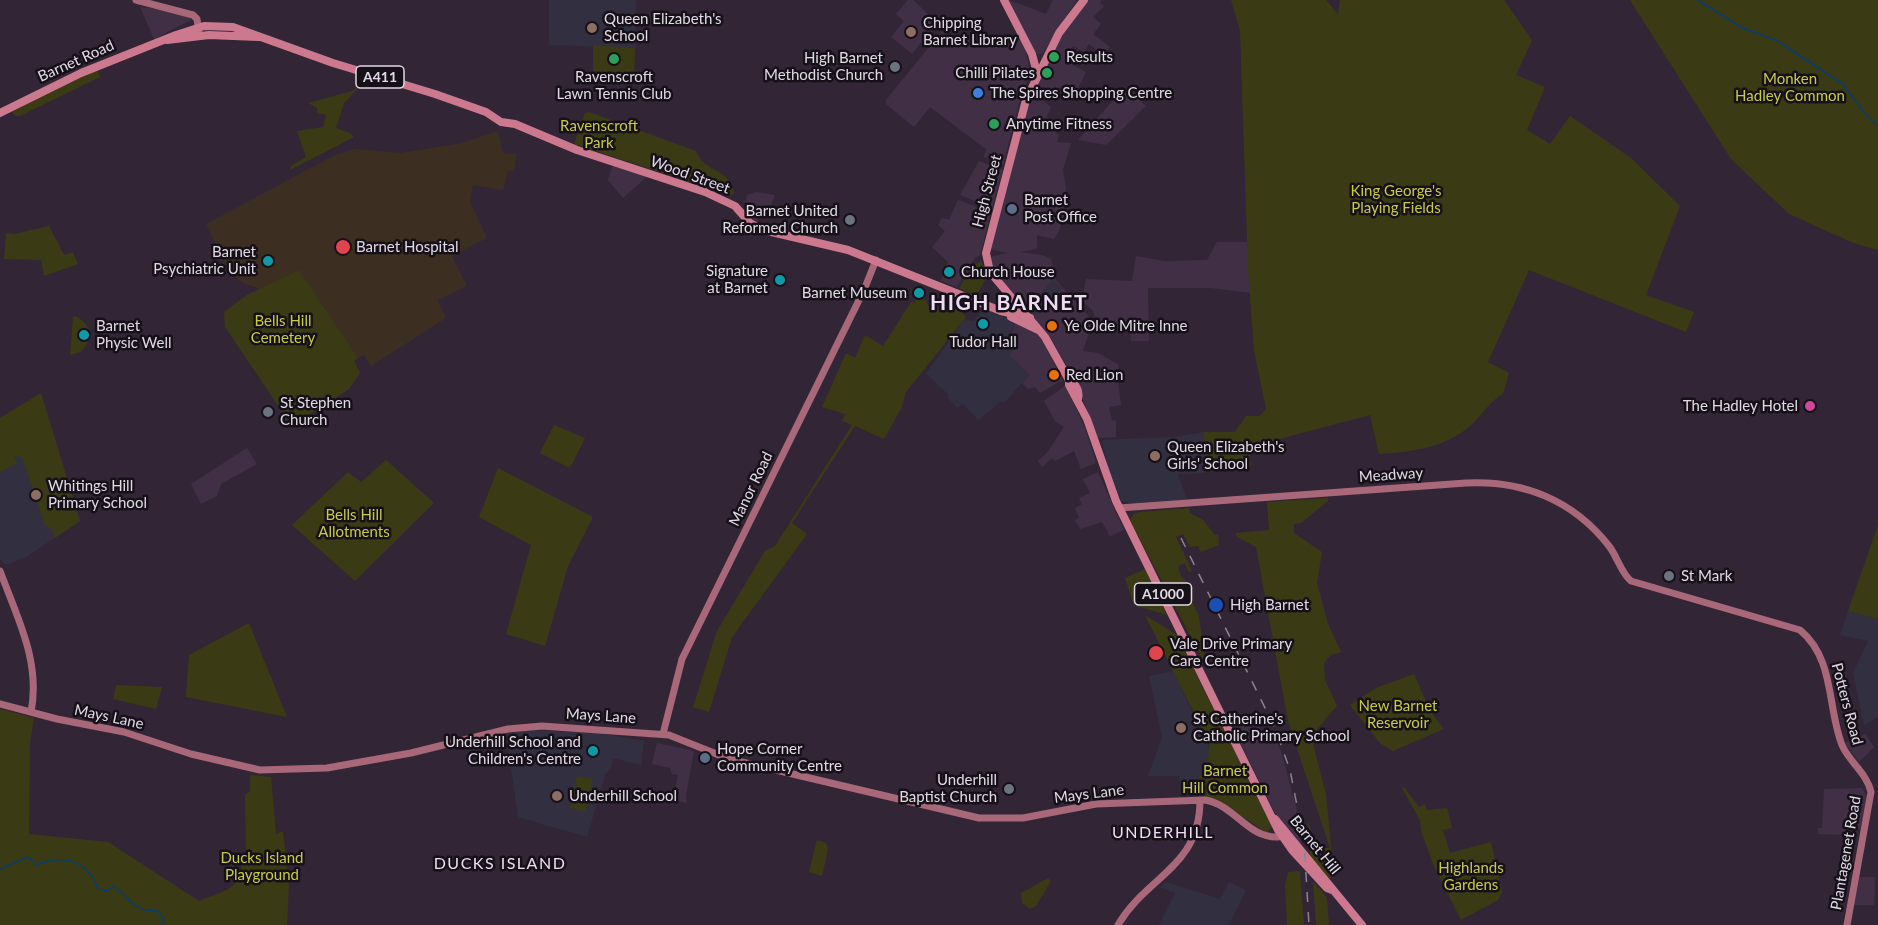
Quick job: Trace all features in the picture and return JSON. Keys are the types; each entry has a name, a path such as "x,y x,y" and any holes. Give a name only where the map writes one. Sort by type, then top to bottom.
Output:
{"main road":[{"path":"1005,0 1032,54 1042,60"},
{"path":"1042,60 1084,0"},
{"name":"Barnet Road","path":"0,113 87,70 166,40 198,32 258,37"},
{"name":"Wood Street","path":"258,37 435,94 491,114 501,122 515,124 577,150 705,192 735,206 750,223 763,230 833,246 876,260 1005,313 1021,314 1039,330"},
{"path":"1032,54 1042,60"},
{"name":"High Street","path":"1021,314 990,272 986,251 1021,113 1042,60"},
{"path":"1005,313 1021,314"},
{"name":"A1000","path":"1039,330 1070,380 1070,387 1078,399 1119,508"},
{"name":"Barnet Hill","path":"1119,508 1281,831 1327,888 1332,890 1362,925"}],"street":[{"path":"136,0 189,13 197,19 198,32"},
{"name":"Manor Road","path":"663,734 682,659 864,290 876,260"},
{"name":"Meadway","path":"1119,508 1463,483 1513,485 1547,496 1583,519 1612,550 1627,578"},
{"path":"1125,520 1135,508"},
{"path":"0,571 23,627 31,660 34,698 31,712"},
{"name":"Potters Road","path":"1627,578 1634,582 1789,625 1806,635 1818,651 1827,676 1842,746 1870,786"},
{"name":"Mays Lane","path":"0,704 124,732 212,760 272,771 312,770 372,761 525,726 663,734 729,759 979,818 1014,819 1096,804 1200,800"},
{"name":"Plantagenet Road","path":"1847,925 1870,786"},
{"path":"1118,925 1133,901 1181,859 1194,835 1200,800 1220,805 1259,834 1271,837 1281,831"}],"shaded area":[{"name":"Queen Elizabeth's School","path":"549,0 636,0 635,48 549,45"},
{"path":"908,0 913,0 937,22 912,54 891,37 904,21 896,14"},
{"path":"1009,0 1046,14 1053,0 1077,0 1042,54 1038,54"},
{"path":"1088,0 1102,0 1100,3 1104,6 1093,17 1101,24 1093,34 1110,47 1103,55 1089,44 1084,52 1073,46 1066,61 1086,72 1073,98 1059,87 1049,99 1036,90 1060,36"},
{"path":"140,7 164,10 191,17 191,20 154,39"},
{"path":"942,31 950,38 970,36 972,48 1022,40 1025,45 1030,73 1020,99 1003,165 983,156 987,150 930,107 914,127 886,104 886,100"},
{"path":"1125,87 1146,106 1106,145 1078,140"},
{"path":"1034,94 1051,107 1044,124 1059,135 1057,142 1071,143 1063,170 1066,190 1061,197 1065,211 1060,229 1054,239 1037,235 1037,249 1020,252 1042,255 1051,259 1056,280 1090,318 1091,326 1083,351 1098,353 1119,365 1117,374 1121,405 1109,407 1112,420 1116,421 1116,437 1098,438 1077,384 1049,335 992,270 990,257 1007,253 990,249 1021,126"},
{"name":"Barnet Hospital","path":"498,131 503,153 517,154 514,171 508,171 503,190 473,185 470,202 487,238 452,256 467,286 438,300 446,318 371,366 364,355 358,358 299,270 260,289 243,283 228,269 206,224 335,155 354,149 401,153 462,143"},
{"path":"614,161 650,174 623,198 608,180"},
{"path":"979,161 1003,170 992,208 960,195"},
{"path":"756,192 775,195 768,212 761,211 757,223 744,210 747,195"},
{"path":"958,200 991,212 980,255 974,259 957,287 941,281 948,262 932,247 945,231 938,225 942,218 949,220"},
{"path":"1217,242 1248,242 1251,293 1211,288 1148,288 1149,341 1131,341 1130,327 1101,329 1093,311 1080,298 1083,295 1086,279 1132,281 1136,256 1164,261 1207,260"},
{"path":"1053,279 1062,289 1035,315 1028,309"},
{"path":"986,308 1015,323 1008,343 1014,347 1009,355 1029,375 1004,403 1001,401 978,420 963,404 957,408 948,398 948,394 926,374 964,320 973,321"},
{"path":"1016,321 1036,333 1043,341 1063,380 1040,393 1035,387 1028,389 1022,383 1029,375 1009,355 1008,344"},
{"path":"1066,385 1086,431 1096,463 1081,469 1074,451 1055,461 1052,458 1042,467 1038,461 1047,453 1064,427 1055,421 1044,401"},
{"name":"Whitings Hill Primary School","path":"41,393 80,521 26,557 6,565 0,559 0,418"},
{"name":"Queen Elizabeth's Girls' School","path":"1204,432 1206,473 1178,474 1187,500 1135,504 1121,501 1109,472 1102,440 1175,437"},
{"path":"247,448 257,464 221,484 217,496 201,504 191,484"},
{"path":"1098,472 1124,530 1110,536 1102,522 1080,529 1075,520 1079,518 1075,508 1082,504 1079,498 1090,493 1083,479"},
{"path":"1848,611 1878,619 1878,717 1864,725 1853,673 1868,641 1840,635"},
{"name":"St Catherine's Catholic Primary School","path":"1173,671 1210,749 1208,763 1190,793 1181,794 1179,776 1148,776 1162,737 1149,676"},
{"path":"1255,716 1264,738 1274,735 1282,754 1296,807 1301,847 1274,811 1231,724"},
{"name":"Underhill School","path":"527,730 598,733 644,741 641,765 613,758 611,768 605,775 587,837 518,817 506,734"},
{"path":"1865,734 1874,747 1859,762 1845,743"},
{"path":"657,743 694,751 686,795 687,803 673,800 678,775 672,774 670,768 652,764"},
{"path":"1862,788 1867,796 1861,829 1846,828 1845,835 1818,834 1818,828 1822,828 1824,789"},
{"path":"1859,877 1875,877 1874,905 1854,905"},
{"path":"1166,882 1220,899 1229,882 1246,890 1229,925 1159,925 1175,893 1160,887"}],"green space":[{"name":"King George's Playing Fields","path":"1231,0 1326,0 1338,14 1340,0 1504,0 1532,40 1516,75 1545,87 1527,130 1550,144 1570,116 1631,158 1680,206 1646,295 1694,312 1686,332 1529,270 1488,362 1509,373 1503,394 1493,401 1474,423 1459,434 1426,448 1379,454 1370,415 1249,447 1251,466 1205,470 1204,432 1235,432 1246,416 1259,416 1266,409 1254,350 1248,268 1240,30"},
{"name":"Monken Hadley Common","path":"1630,0 1878,0 1878,250 1851,242 1789,214 1731,159"},
{"name":"Ravenscroft Lawn Tennis Club","path":"593,45 635,48 634,85 593,70"},
{"path":"96,66 100,77 20,116 12,112"},
{"path":"364,82 344,103 336,128 354,137 290,170 291,166 306,157 297,131 323,127 326,115 317,113 317,108 308,103 352,91"},
{"name":"Ravenscroft Park","path":"589,112 696,151 704,163 727,179 734,193 731,195 574,144 585,113"},
{"path":"49,226 64,255 73,252 78,264 44,276 41,260 4,259 6,233 15,234"},
{"path":"981,261 987,277 976,296 959,288 972,266"},
{"name":"Bells Hill Cemetery","path":"299,270 358,358 354,361 360,373 349,389 292,426 225,327 224,312 247,295"},
{"path":"918,297 926,300 929,308 958,311 966,317 906,392 901,409 884,439 855,426 792,523 807,534 732,637 709,712 693,707 717,631 765,551 775,546 852,425 842,421 845,414 822,407 846,353 855,358 865,335 883,346 911,302 914,303"},
{"path":"76,316 88,328 89,331 81,331 81,340 88,342 81,352 70,355 73,317"},
{"name":"Whitings Hill Primary School","path":"41,393 80,521 55,538 53,530 45,525 22,457 14,456 17,463 0,472 0,418"},
{"path":"554,425 585,438 570,468 540,453"},
{"name":"Bells Hill Allotments","path":"386,460 434,503 355,581 292,525 348,472 361,482"},
{"path":"498,468 593,517 568,566 545,646 506,634 531,545 479,517"},
{"path":"1328,498 1328,501 1301,523 1294,524 1294,533 1322,552 1317,583 1328,624 1341,652 1331,655 1324,663 1325,680 1337,706 1317,729 1313,744 1326,794 1334,878 1329,878 1310,857 1308,820 1318,857 1324,856 1322,848 1330,848 1288,721 1256,547 1236,536 1236,533 1269,530 1267,502"},
{"path":"1189,508 1190,513 1203,520 1215,535 1218,534 1219,545 1201,552 1198,546 1190,547 1183,534 1176,537 1192,571 1189,572 1185,563 1178,566 1181,577 1194,588 1188,593 1199,616 1205,664 1130,520 1133,514 1140,512"},
{"path":"1878,525 1878,619 1848,611"},
{"path":"1145,569 1167,615 1134,605 1125,578"},
{"name":"Barnet Hill Common","path":"1145,615 1177,635 1272,826 1267,833 1218,800 1190,793 1208,763 1209,743"},
{"path":"249,623 287,717 186,697 189,655"},
{"name":"New Barnet Reservoir","path":"1414,674 1430,711 1444,729 1393,751 1380,743 1350,705 1376,688"},
{"path":"116,685 162,687 156,709 113,699"},
{"name":"Ducks Island Playground","path":"0,709 34,718 30,743 29,834 108,842 199,901 228,889 237,880 246,852 245,795 250,791 250,775 271,777 276,834 283,831 289,885 287,925 0,925"},
{"path":"577,776 593,779 585,812 570,808"},
{"name":"Highlands Gardens","path":"1404,787 1419,807 1425,804 1427,810 1447,808 1452,828 1443,830 1450,853 1491,842 1502,892 1498,900 1461,920 1434,866 1421,831 1420,820 1402,788"},
{"path":"817,840 826,843 828,850 822,876 809,872"},
{"path":"1300,871 1304,925 1287,925 1285,885 1288,872"},
{"path":"1048,878 1051,881 1036,906 1030,909 1022,903 1021,893"},
{"path":"1313,881 1327,898 1329,925 1316,925"}],"waterway":[{"path":"1698,0 1743,28 1778,41 1843,84 1866,115 1878,126"},
{"path":"0,869 28,857 37,865 58,860 73,862 86,869 98,889 108,891 114,886 138,907 158,911 164,919 161,925"}],"railway":[{"path":"1181,538 1275,728 1290,770 1304,841 1309,925"}],"place":[{"name":"Queen Elizabeth's School","path":"592,28"},
{"name":"Chipping Barnet Library","path":"911,32"},
{"name":"Results","path":"1054,57"},
{"name":"Ravenscroft Lawn Tennis Club","path":"614,59"},
{"name":"High Barnet Methodist Church","path":"895,67"},
{"name":"Chilli Pilates","path":"1047,73"},
{"name":"The Spires Shopping Centre","path":"978,93"},
{"name":"Anytime Fitness","path":"994,124"},
{"name":"Barnet Post Office","path":"1012,209"},
{"name":"Barnet United Reformed Church","path":"850,220"},
{"name":"Barnet Hospital","path":"343,247"},
{"name":"Barnet Psychiatric Unit","path":"268,261"},
{"name":"Church House","path":"949,272"},
{"name":"Signature at Barnet","path":"780,280"},
{"name":"Barnet Museum","path":"919,293"},
{"name":"Tudor Hall","path":"983,324"},
{"name":"Ye Olde Mitre Inne","path":"1052,326"},
{"name":"Barnet Physic Well","path":"84,335"},
{"name":"Red Lion","path":"1054,375"},
{"name":"The Hadley Hotel","path":"1810,406"},
{"name":"St Stephen Church","path":"268,412"},
{"name":"Queen Elizabeth's Girls' School","path":"1155,456"},
{"name":"Whitings Hill Primary School","path":"36,495"},
{"name":"St Mark","path":"1669,576"},
{"name":"High Barnet","path":"1216,605"},
{"name":"Vale Drive Primary Care Centre","path":"1156,653"},
{"name":"St Catherine's Catholic Primary School","path":"1181,728"},
{"name":"Underhill School and Children's Centre","path":"593,751"},
{"name":"Hope Corner Community Centre","path":"705,758"},
{"name":"Underhill Baptist Church","path":"1009,789"},
{"name":"Underhill School","path":"557,796"}],"district":[{"name":"HIGH BARNET","path":"1009,303"},
{"name":"UNDERHILL","path":"1163,833"},
{"name":"DUCKS ISLAND","path":"500,864"}]}
